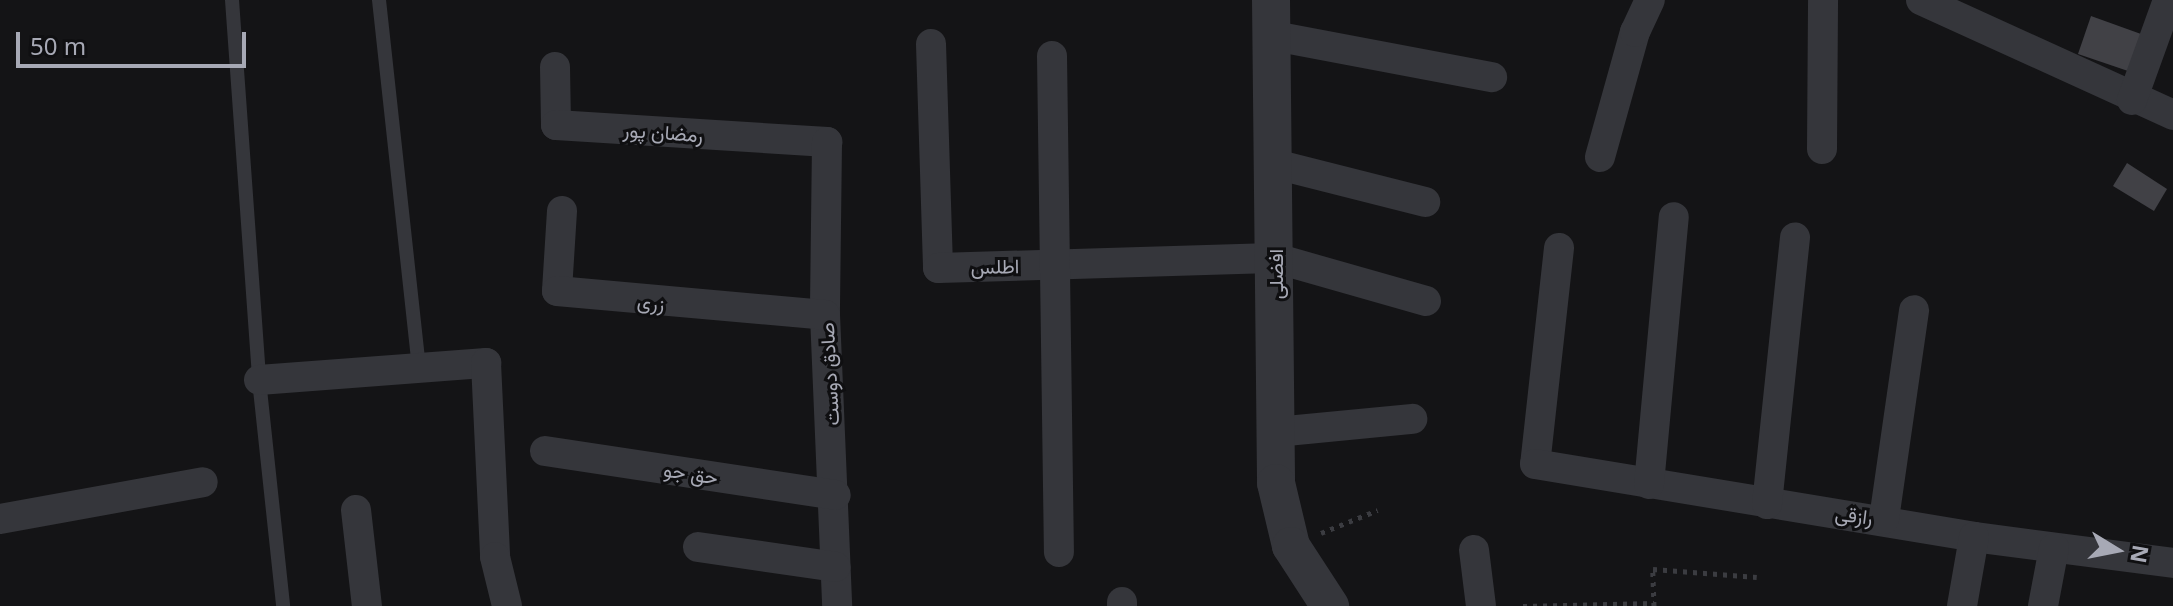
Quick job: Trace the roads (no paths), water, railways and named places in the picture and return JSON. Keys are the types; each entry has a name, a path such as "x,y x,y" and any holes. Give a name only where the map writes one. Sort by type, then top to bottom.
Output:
{"street":[{"path":"1600,157 1635,32 1650,0"},
{"path":"1822,149 1823,0"},
{"path":"1921,0 2132,100 2173,115"},
{"path":"2132,100 2168,0"},
{"path":"1273,18 1492,77"},
{"name":"افضلی","path":"1273,18 1276,483 1291,546 1330,606"},
{"name":"اطلس","path":"931,44 938,268 1275,258 1426,301"},
{"path":"1052,56 1059,552"},
{"name":"رمضان پور","path":"555,67 556,125 827,142"},
{"name":"صادق دوست","path":"827,142 825,315 836,495 837,606"},
{"path":"1275,164 1425,202"},
{"name":"زری","path":"562,211 557,291 825,315"},
{"path":"1649,484 1674,217"},
{"path":"1767,504 1795,237"},
{"name":"رازقی","path":"1559,248 1535,464 1767,504 1884,519 1974,537 2173,563"},
{"path":"1884,519 1914,310"},
{"path":"259,380 486,363 495,557 507,606"},
{"path":"1276,432 1412,419"},
{"name":"حق جو","path":"545,451 836,495"},
{"path":"0,519 203,482"},
{"path":"356,510 367,606"},
{"path":"1962,606 1974,537"},
{"path":"698,547 836,567"},
{"path":"2043,606 2054,548"},
{"path":"1474,550 1481,606"}],"lane":[{"path":"232,0 259,380 283,606"},
{"path":"379,0 419,368"}]}
